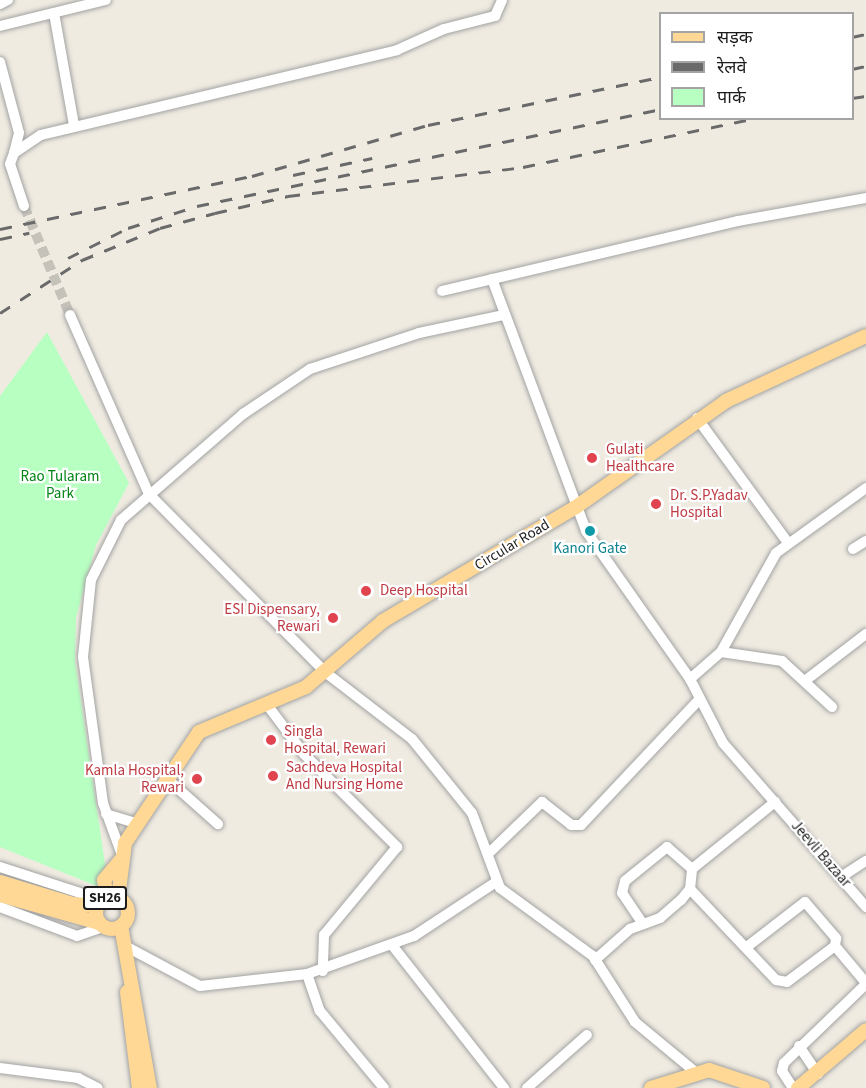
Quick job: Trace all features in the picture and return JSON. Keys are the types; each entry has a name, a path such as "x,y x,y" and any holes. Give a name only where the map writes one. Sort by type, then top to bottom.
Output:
{"main road":[{"name":"Circular Road","path":"106,900 104,880 122,858 136,823 165,777 199,732 267,706 325,672 403,608 576,507 697,418 753,385 866,336"},
{"name":"SH26","path":"0,882 109,926"},
{"name":"SH26","path":"0,895 55,906 106,900 128,914 109,926"},
{"name":"SH26","path":"106,900 109,926"},
{"path":"109,926 127,947 150,1088"},
{"path":"109,926 139,1088"},
{"path":"796,1088 818,1074 866,1030"},
{"path":"651,1088 694,1071 730,1073 763,1088"}],"street":[{"path":"0,4 8,0"},
{"path":"0,26 106,0"},
{"path":"15,153 41,135 74,125 397,50 444,29 495,16 502,0"},
{"path":"54,13 74,125"},
{"path":"0,62 18,127 15,153 4,172 24,206"},
{"path":"442,291 738,221 866,198"},
{"name":"Jeevli Bazaar","path":"492,279 576,507 602,557 690,679 698,701 723,743 866,907"},
{"path":"70,315 149,494 325,672 411,738 472,813 489,853 496,882 595,960 635,1022 694,1071"},
{"path":"122,858 106,814 83,657 84,615 102,549 121,520 243,414 310,369 418,333 504,315"},
{"path":"697,418 788,543"},
{"path":"690,679 721,652 765,566 788,543 866,488"},
{"path":"853,549 866,541"},
{"path":"806,680 866,634"},
{"path":"721,652 782,661 806,680 832,707"},
{"path":"489,853 542,802 571,825 581,825 698,701"},
{"path":"267,706 304,754 397,847 324,935 323,971"},
{"path":"165,777 218,824"},
{"path":"595,960 625,932 660,918 690,890 692,868 776,802"},
{"path":"106,814 136,823"},
{"path":"643,924 622,893 625,881 667,847 692,868"},
{"path":"841,877 866,861"},
{"path":"0,867 106,900"},
{"path":"127,947 200,986 307,975 392,945 436,924 496,882"},
{"path":"690,890 748,946 782,983 835,946"},
{"path":"748,946 805,902 836,938 835,946 866,984 799,1046 782,1069 796,1088"},
{"path":"0,907 77,936 109,926"},
{"path":"392,945 504,1088"},
{"path":"307,975 320,1011 384,1088"},
{"path":"527,1088 587,1035"},
{"path":"799,1046 818,1074"},
{"path":"0,1068 78,1078 98,1088"}],"green space":[{"name":"Rao Tularam Park","path":"47,332 129,483 96,545 76,618 75,661 109,891 0,847 0,396"}],"tunnel":[{"path":"24,206 70,315"}],"railway":[{"path":"854,37 866,34"},
{"path":"854,69 866,66"},
{"path":"0,229 252,176 428,125 659,77"},
{"path":"854,98 866,96"},
{"path":"68,258 128,228 197,206 659,109"},
{"path":"0,313 82,260 160,228 215,213 288,196 523,167 746,120"},
{"path":"293,175 372,158"},
{"path":"0,239 29,233"}],"place":[{"name":"Gulati Healthcare","path":"592,458"},
{"name":"Dr. S.P.Yadav Hospital","path":"656,504"},
{"name":"Kanori Gate","path":"590,531"},
{"name":"Deep Hospital","path":"366,591"},
{"name":"ESI Dispensary, Rewari","path":"333,618"},
{"name":"Singla Hospital, Rewari","path":"271,740"},
{"name":"Sachdeva Hospital And Nursing Home","path":"273,776"},
{"name":"Kamla Hospital, Rewari","path":"197,779"}]}
